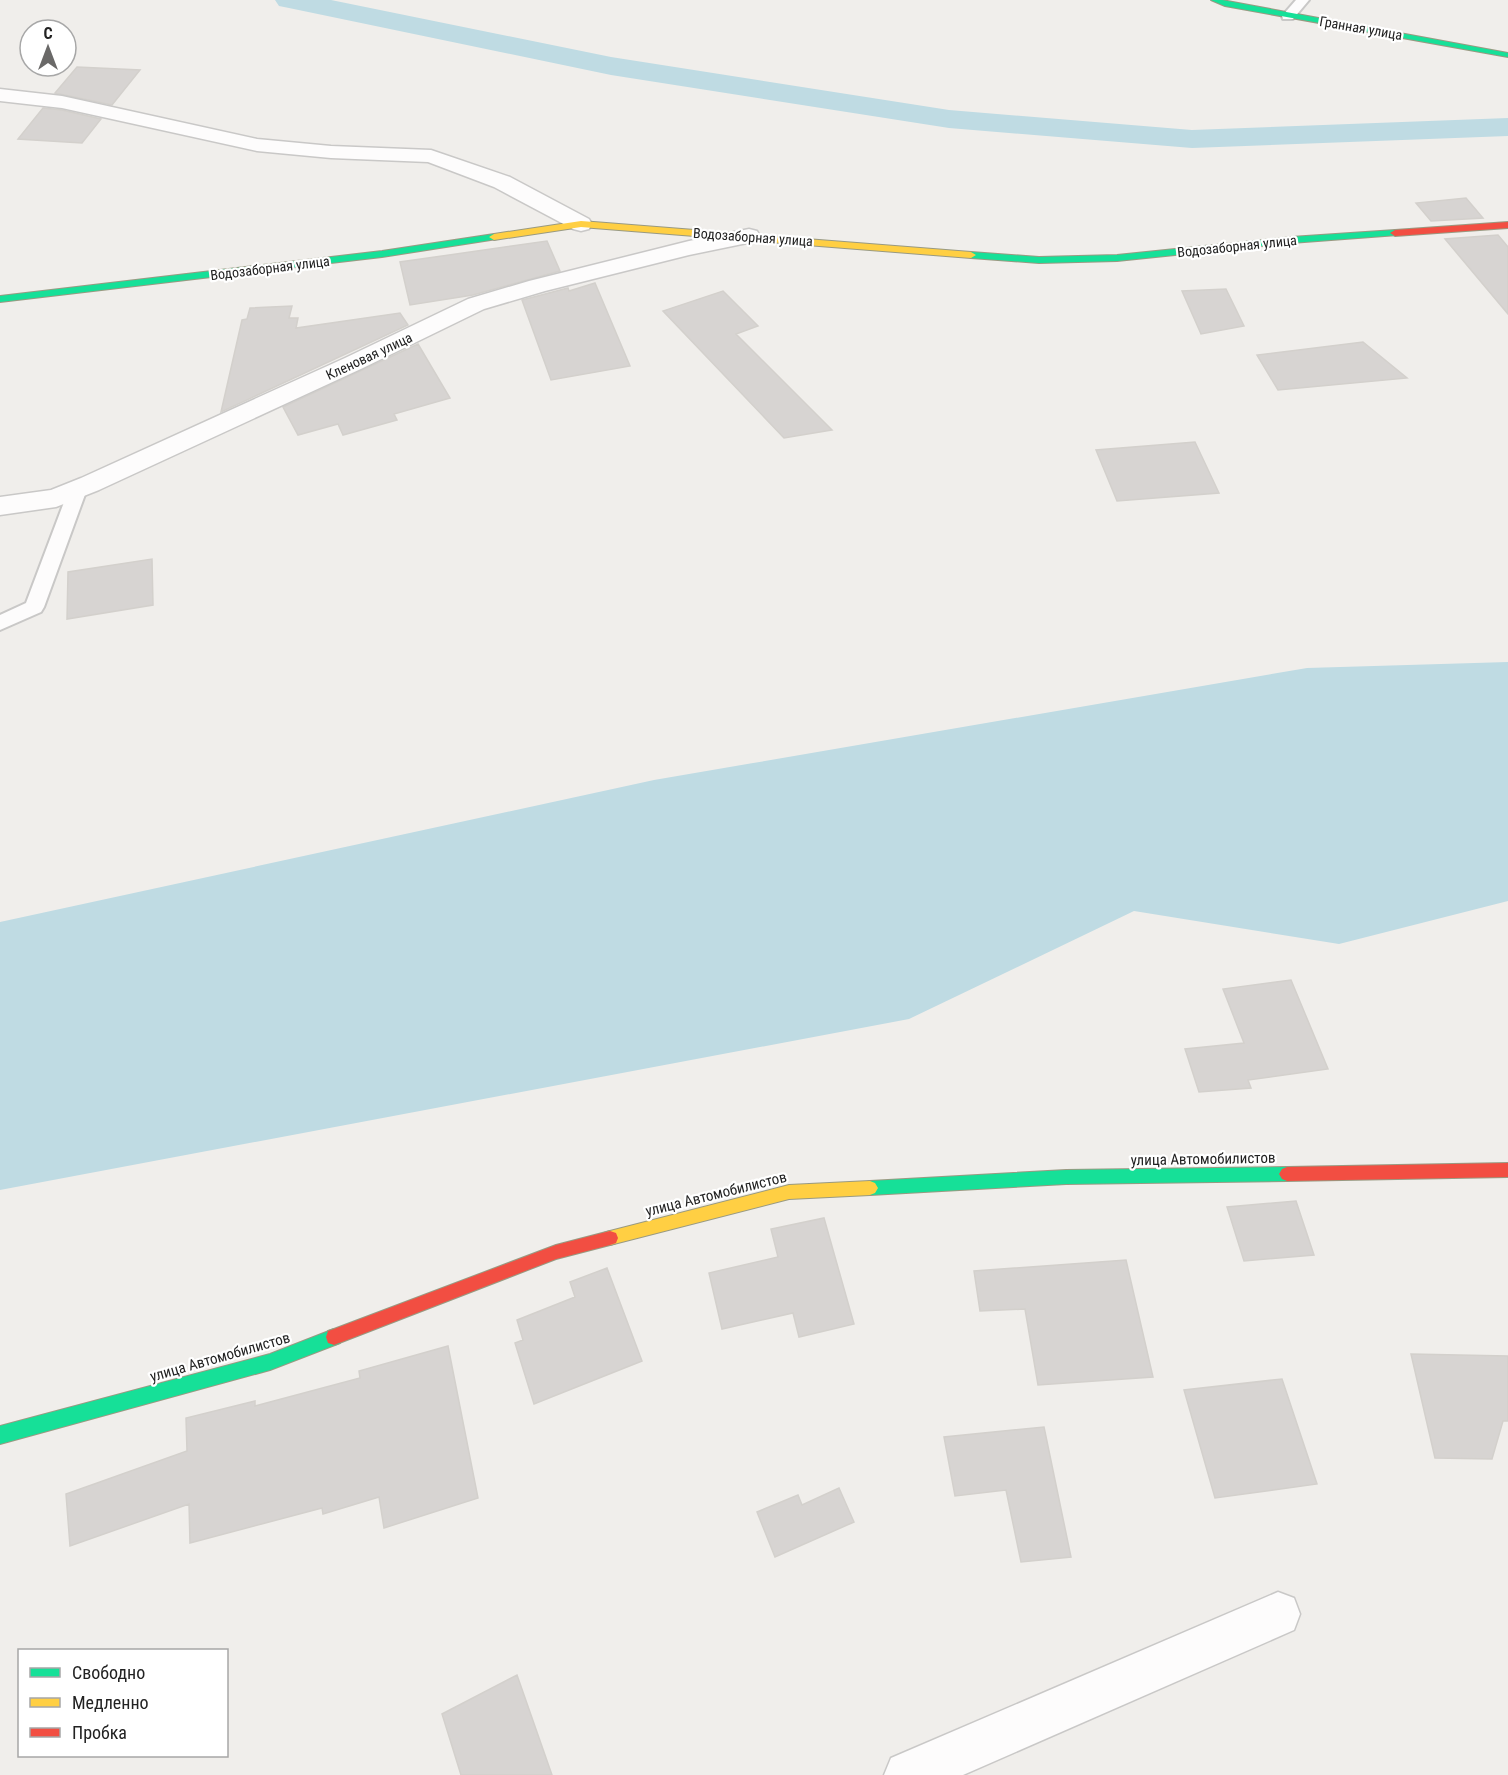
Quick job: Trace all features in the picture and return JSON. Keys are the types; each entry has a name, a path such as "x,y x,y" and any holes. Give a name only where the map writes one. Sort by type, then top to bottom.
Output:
{"street":[{"name":"Гранная улица","path":"1215,0 1225,4 1508,56"},
{"path":"0,95 62,102 257,145 331,152 431,156 502,182 582,224"},
{"name":"Водозаборная улица","path":"0,299 382,254 582,224 1039,260 1089,260 1291,240 1508,225"},
{"name":"Кленовая улица","path":"0,506 56,498 78,489 354,363 476,304 656,256 749,236"},
{"name":"улица Автомобилистов","path":"0,1435 270,1362 556,1252 789,1192 1066,1177 1508,1170"},
{"path":"908,1775 1278,1614"}],"lane":[{"path":"1288,16 1303,0"},
{"path":"0,623 34,607 78,489"}],"water":[{"path":"1508,662 1508,901 1339,944 1134,911 909,1019 0,1190 0,922 654,780 1307,668"}],"building":[{"path":"78,67 140,70 112,105 55,93 68,78 78,78"},
{"path":"43,108 101,119 82,143 18,139"},
{"path":"1466,198 1483,218 1431,221 1416,203"},
{"path":"1498,235 1508,247 1508,314 1445,239"},
{"path":"547,241 560,271 473,295 410,305 400,262"},
{"path":"595,283 630,366 551,380 522,300 568,288 569,291"},
{"path":"1226,289 1244,326 1201,334 1182,291"},
{"path":"723,291 758,326 736,334 832,430 784,438 663,311"},
{"path":"292,306 289,318 298,318 296,328 400,313 408,325 221,412 242,320 247,319 250,308"},
{"path":"1363,342 1407,378 1278,390 1257,355"},
{"path":"418,344 450,398 394,414 397,420 343,435 338,424 298,435 283,407"},
{"path":"1195,442 1219,493 1117,501 1096,450"},
{"path":"152,559 153,605 67,619 68,572"},
{"path":"1291,980 1328,1069 1248,1080 1251,1088 1199,1092 1185,1049 1244,1043 1223,989"},
{"path":"1296,1201 1314,1255 1244,1261 1227,1207"},
{"path":"824,1218 854,1324 799,1337 793,1313 722,1329 709,1273 778,1257 771,1229"},
{"path":"1126,1260 1153,1377 1038,1385 1025,1309 980,1311 974,1271"},
{"path":"607,1268 642,1361 534,1404 515,1343 523,1340 517,1320 575,1297 570,1282"},
{"path":"448,1346 478,1498 384,1528 379,1497 323,1514 322,1508 190,1543 189,1504 70,1546 66,1494 187,1451 186,1418 255,1401 255,1406 360,1378 359,1371"},
{"path":"1411,1354 1508,1356 1508,1421 1503,1421 1492,1459 1435,1458"},
{"path":"1282,1379 1317,1484 1215,1498 1184,1390"},
{"path":"1044,1427 1071,1557 1021,1562 1006,1490 955,1496 944,1437"},
{"path":"839,1488 854,1522 775,1557 757,1512 798,1495 802,1505"},
{"path":"517,1675 552,1775 461,1775 442,1714"}],"waterway":[{"path":"289,0 611,66 949,119 1192,139 1508,127"}],"traffic: fast":[{"path":"1215,0 1225,4 1508,55"},
{"path":"971,255 1039,260 1117,258 1291,240 1395,233"},
{"path":"0,299 382,254 494,237"},
{"path":"870,1188 1066,1177 1287,1174"},
{"path":"0,1435 270,1362 334,1337"}],"traffic: slow":[{"path":"494,237 581,224 971,255"},
{"path":"610,1238 789,1192 870,1188"}],"traffic: jam":[{"path":"1395,233 1508,225"},
{"path":"1287,1174 1508,1170"},
{"path":"334,1337 556,1252 610,1238"}]}
